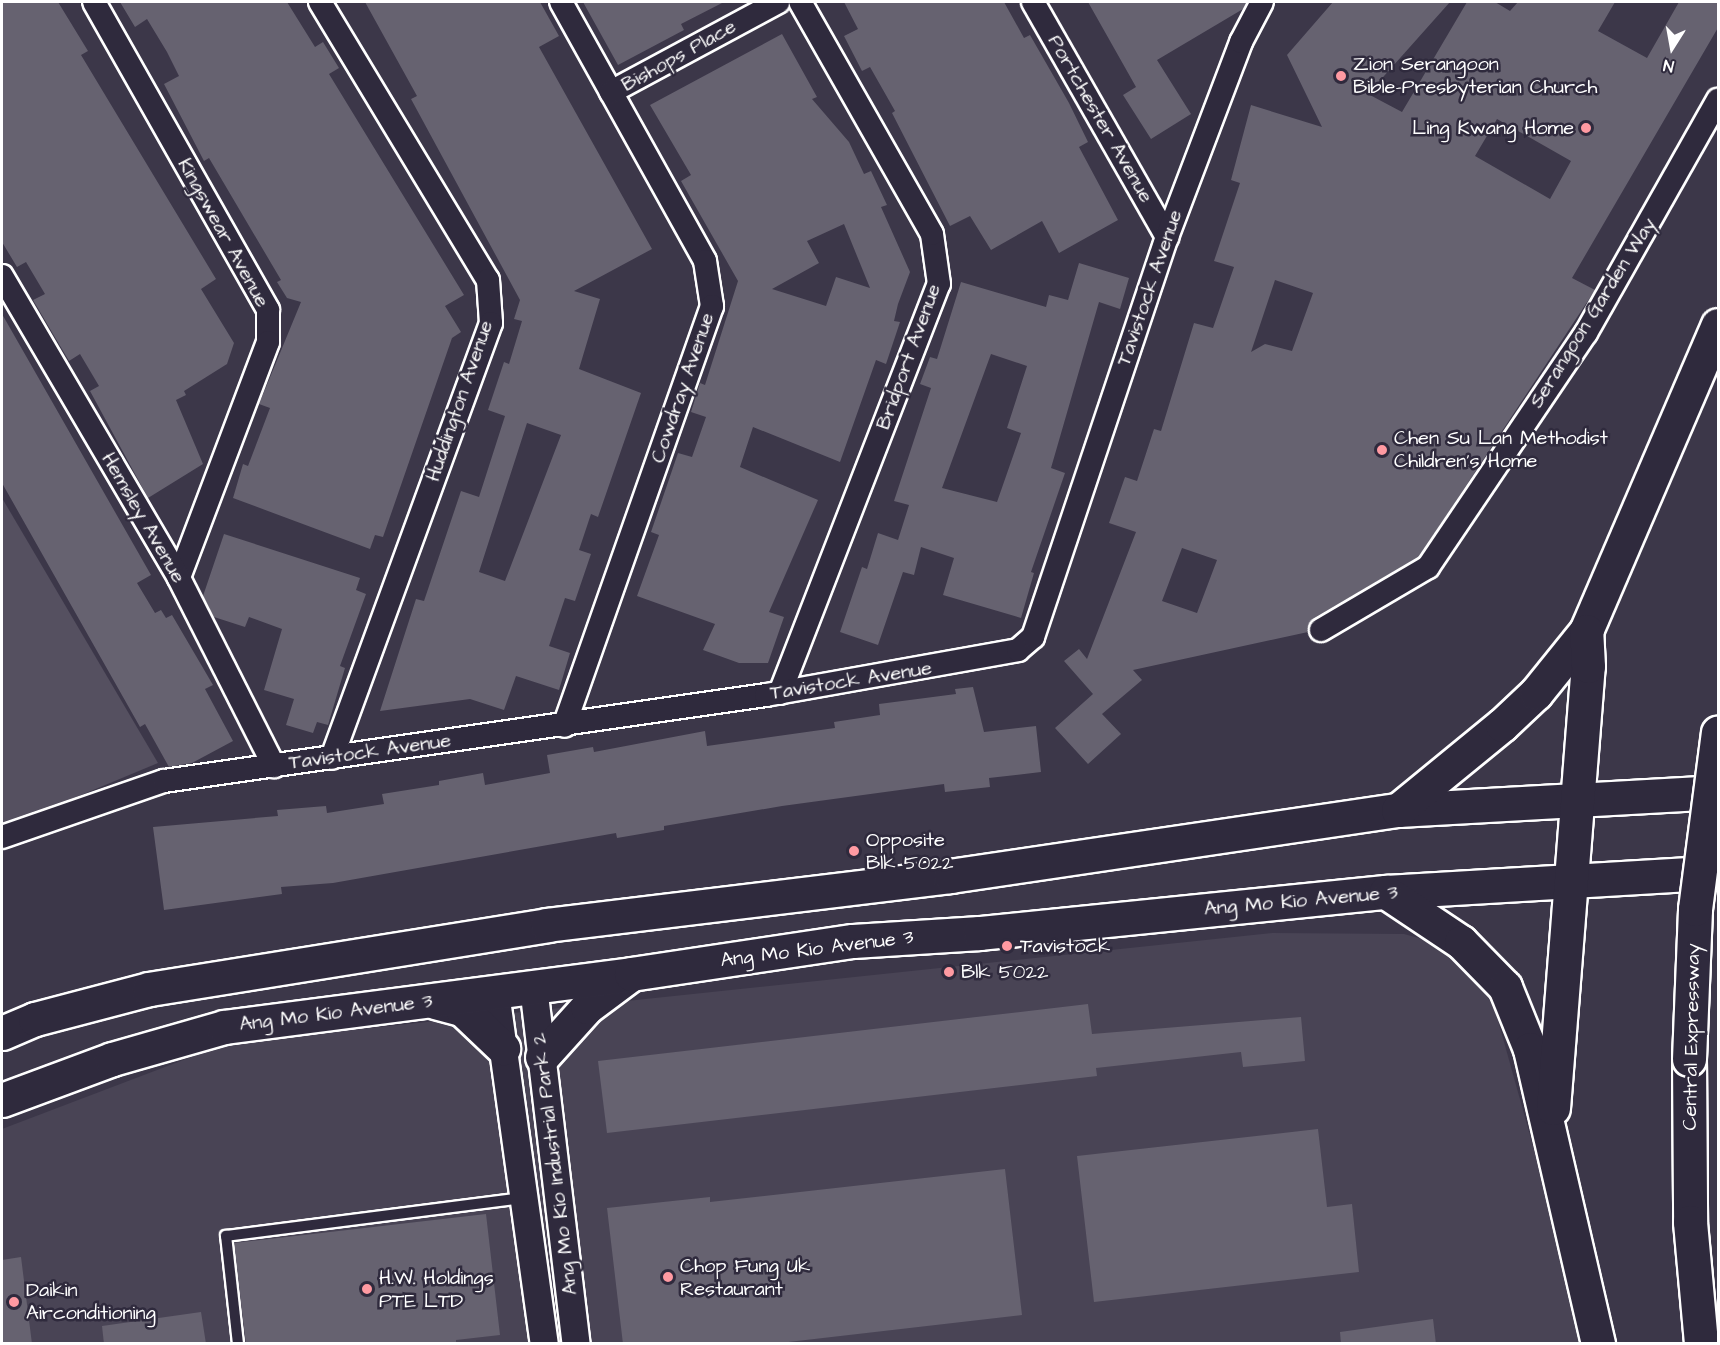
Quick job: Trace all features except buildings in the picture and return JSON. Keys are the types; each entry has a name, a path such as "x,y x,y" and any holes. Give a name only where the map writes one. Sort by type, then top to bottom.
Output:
{"highway":[{"path":"1398,810 1502,725 1536,693 1586,631 1719,325"},
{"path":"1550,1141 1588,666 1586,631"},
{"name":"Central Expressway","path":"1701,1344 1690,1222 1689,1059 1695,909 1719,732"},
{"path":"2,1033 35,1019 174,985 548,925 950,876 1398,810 1719,792"},
{"name":"Ang Mo Kio Avenue 3","path":"2,1100 75,1072 224,1026 631,974 853,940 980,933 1386,892 1719,872"},
{"path":"1386,892 1461,942 1505,987 1530,1049 1598,1344"},
{"path":"542,1057 587,1007 631,974"},
{"path":"174,985 194,992 202,1003 200,1022 186,1037"},
{"path":"430,1000 462,1009 503,1048"}],"street":[{"name":"Kingswear Avenue","path":"94,2 268,310 268,342 179,578"},
{"name":"Huddington Avenue","path":"320,2 488,280 491,323 332,758"},
{"name":"Cowdray Avenue","path":"561,2 705,261 712,306 564,726"},
{"name":"Bishops Place","path":"611,92 778,2"},
{"name":"Bridport Avenue","path":"780,693 939,284 932,234 800,2"},
{"name":"Portchester Avenue","path":"1033,2 1167,237"},
{"name":"Tavistock Avenue","path":"2,837 164,781 564,726 780,693 997,657 1018,650 1033,637 1167,237 1241,42 1262,2"},
{"name":"Serangoon Garden Way","path":"1321,630 1428,567 1586,333 1719,100"},
{"name":"Hemsley Avenue","path":"2,276 179,578 274,766"},
{"name":"Ang Mo Kio Industrial Park 2","path":"533,986 576,1344"},
{"name":"Ang Mo Kio Industrial Park 2","path":"495,992 544,1344"}],"lane":[{"path":"238,1344 226,1236 525,1198"}],"shaded area":[{"path":"2,498 158,763 2,828"},
{"path":"1272,933 1404,934 1451,947 1467,964 1494,1006 1588,1344 2,1344 2,1129 228,1043"}],"place":[{"name":"Zion Serangoon Bible-Presbyterian Church","path":"1341,76"},
{"name":"Ling Kwang Home","path":"1586,128"},
{"name":"Chen Su Lan Methodist Children's Home","path":"1382,450"},
{"name":"Opposite Blk 5022","path":"854,851"},
{"name":"Tavistock","path":"1007,946"},
{"name":"Blk 5022","path":"949,972"},
{"name":"Chop Fung Uk Restaurant","path":"668,1277"},
{"name":"H.W. Holdings PTE LTD","path":"367,1289"},
{"name":"Daikin Airconditioning","path":"14,1302"}]}
